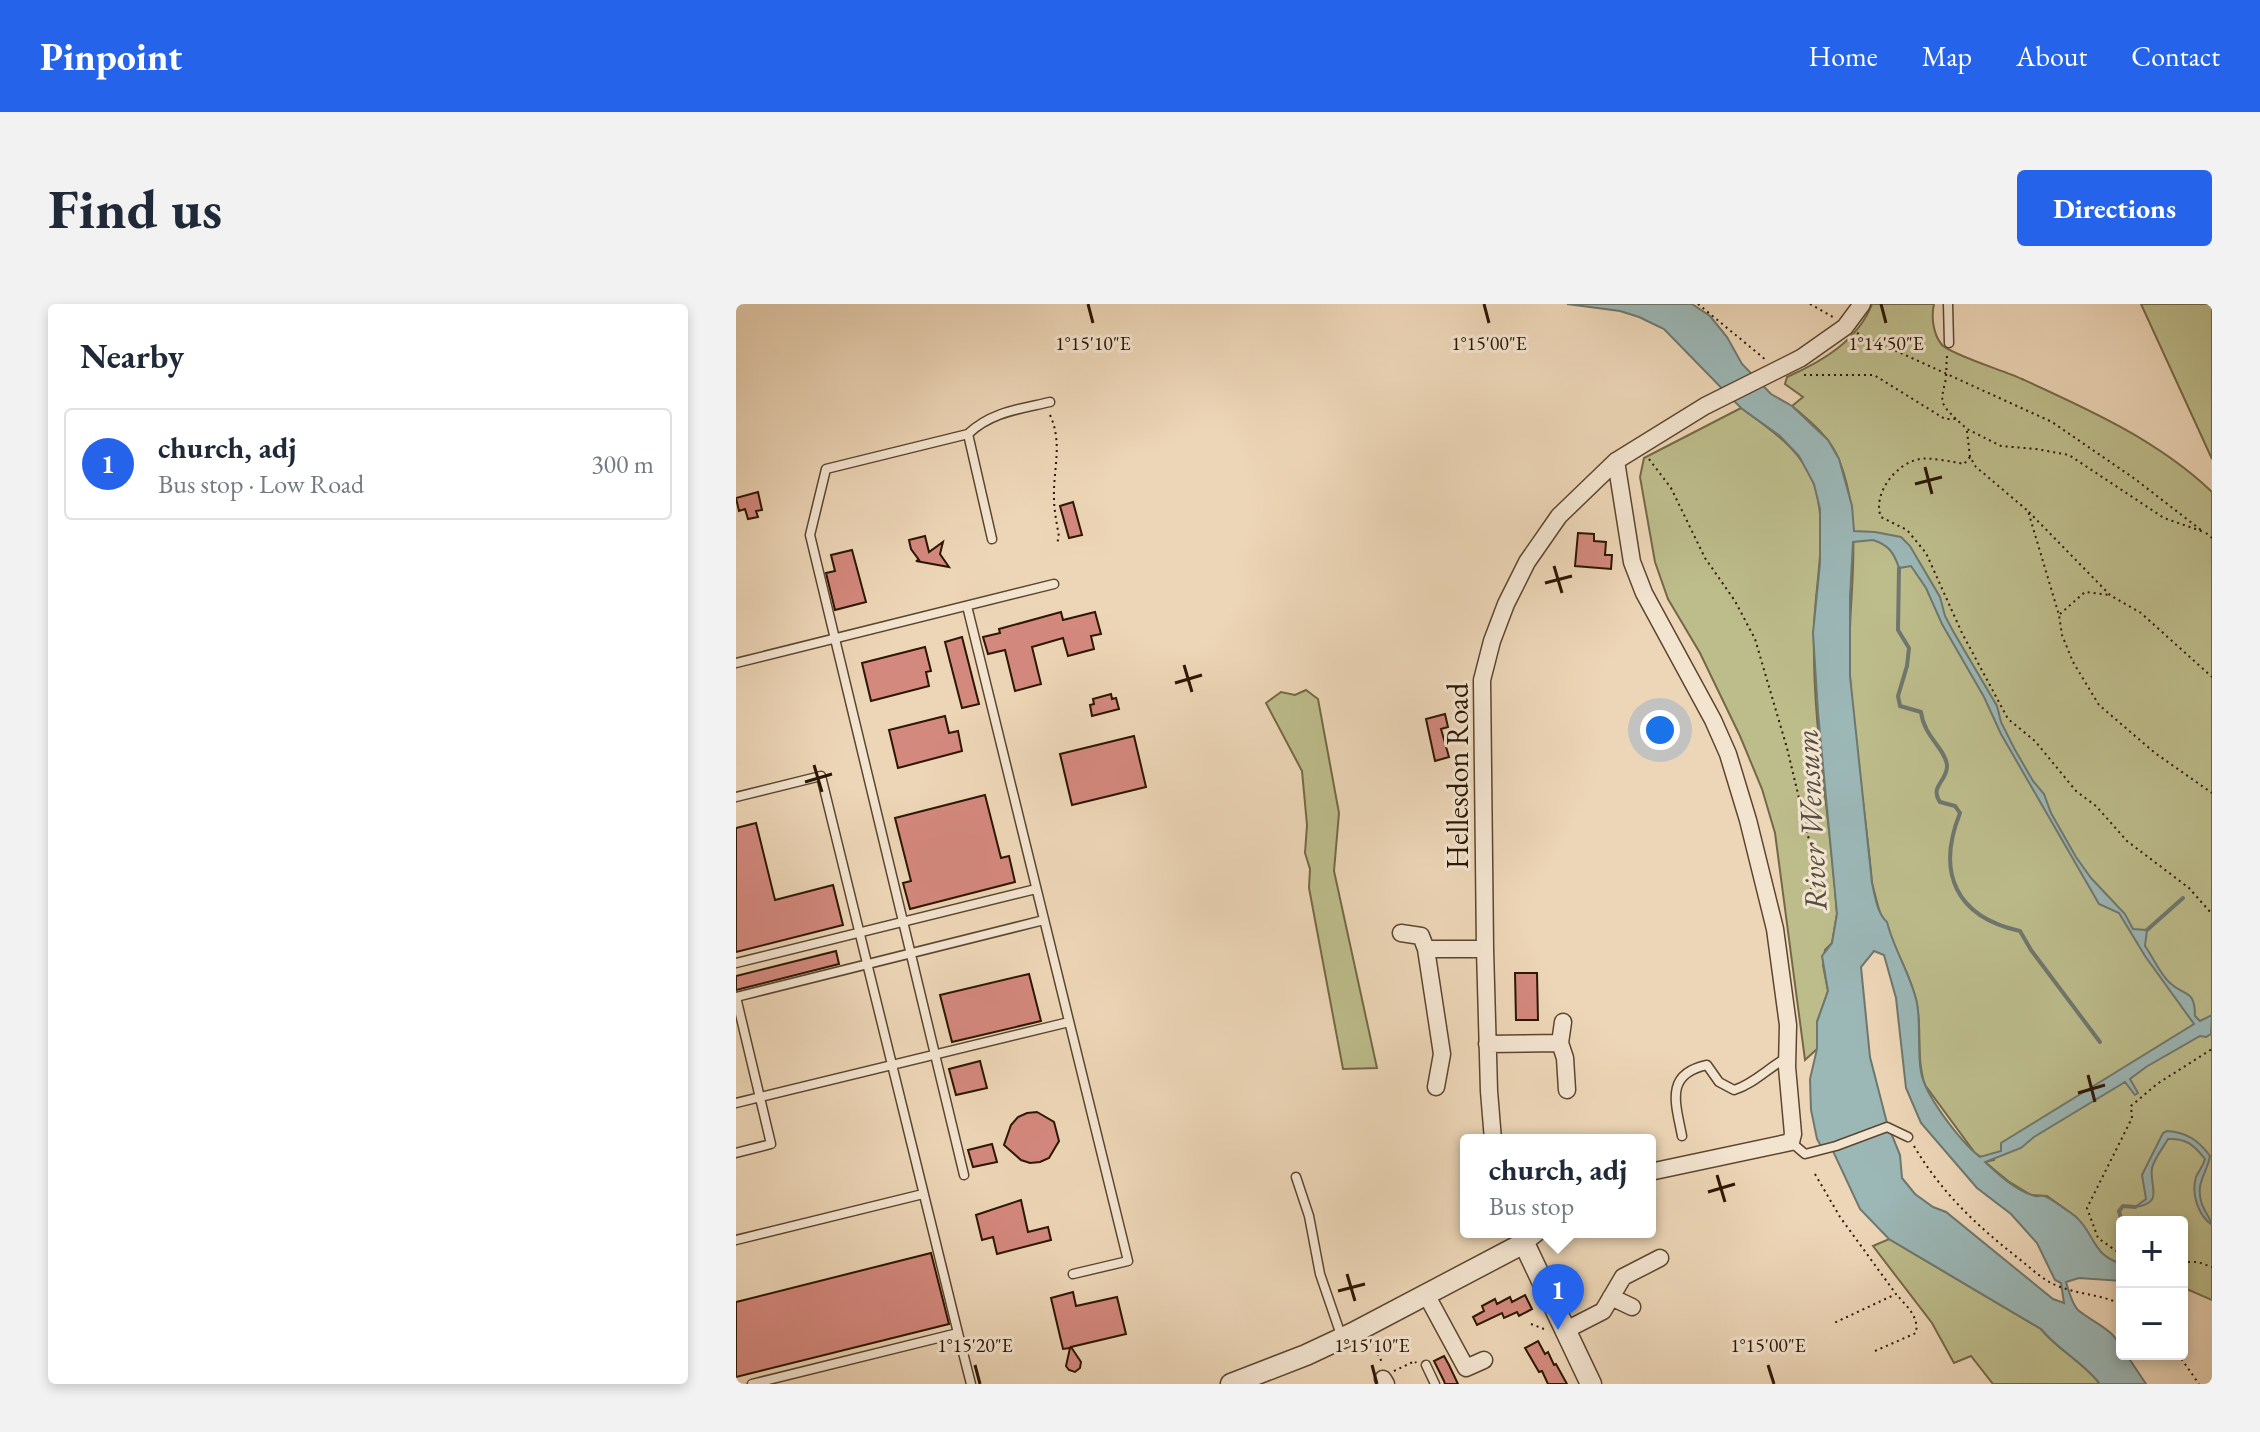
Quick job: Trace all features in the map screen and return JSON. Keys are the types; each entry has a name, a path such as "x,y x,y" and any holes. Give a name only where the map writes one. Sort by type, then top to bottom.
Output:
{"street":[{"name":"Hellesdon Road","path":"1493,1134 1487,1044 1482,680 1492,641 1527,562 1559,516 1622,457 1722,397 1801,358 1862,304"},
{"path":"1622,457 1632,562 1644,593 1713,720 1728,754 1775,929 1788,1025 1791,1142 1656,1171"},
{"path":"1401,933 1425,935 1485,949"},
{"path":"1425,935 1444,1075"},
{"path":"1563,1022 1560,1043 1565,1058 1567,1090"},
{"path":"1487,1044 1560,1043"},
{"path":"1233,1384 1342,1338 1427,1296 1524,1238"},
{"path":"1528,1238 1564,1331 1591,1384"},
{"path":"1564,1331 1603,1311 1623,1277 1660,1258"},
{"path":"1427,1296 1466,1368 1484,1360"},
{"path":"1611,1297 1632,1307"}],"lane":[{"path":"1948,304 1949,343"},
{"path":"964,1175 810,535 826,469 968,434 999,414 1047,403"},
{"path":"968,434 992,539"},
{"path":"736,663 1054,584"},
{"path":"967,606 1128,1261 1073,1274"},
{"path":"736,797 821,776 971,1384"},
{"path":"736,963 1036,889"},
{"path":"736,1153 771,1144 736,997 1044,920"},
{"path":"736,1103 1069,1022"},
{"path":"1682,1136 1675,1091 1677,1082 1686,1075 1707,1065 1719,1082 1734,1090 1749,1084 1788,1056"},
{"path":"1791,1142 1805,1154 1887,1127 1908,1137"},
{"path":"1296,1177 1309,1216 1320,1274 1342,1338"},
{"path":"736,1240 923,1194"},
{"path":"752,1384 958,1333"},
{"path":"1422,1368 1435,1384"}],"path":[{"path":"1698,304 1722,322 1770,373 1874,375 1945,419 1956,419"},
{"path":"1810,304 1842,323 2052,422 2135,479 2212,538"},
{"path":"1949,343 1946,381 1941,394 1943,405 1967,429 2001,446 2069,455 2164,518 2204,532"},
{"path":"1047,403 1057,439 1054,497 1057,543"},
{"path":"1967,429 1970,457 1976,467 2028,511 2110,595 2141,613 2212,677"},
{"path":"1622,457 1645,455 1671,488 1705,558 1735,601 1755,639 1787,748 1810,844 1815,884 1806,896"},
{"path":"1970,457 1964,464 1923,458 1901,468 1883,490 1878,509 1881,517 1907,530 1926,553 1962,633 2008,719 2035,741 2076,791 2096,806 2127,841 2189,888 2212,914"},
{"path":"2028,511 2062,635 2073,662 2099,705 2155,753 2212,793"},
{"path":"2059,615 2085,592 2110,595"},
{"path":"2116,1251 2098,1238 2087,1208 2132,1118 2131,1106 2157,1084 2212,1049"},
{"path":"1908,1137 1933,1177 1959,1207 2048,1281 2116,1302"},
{"path":"1815,1174 1840,1217 1918,1324 1916,1333 1875,1351"},
{"path":"2188,1262 2212,1267"},
{"path":"1834,1323 1896,1294"},
{"path":"1364,1327 1385,1375 1415,1361 1422,1368"},
{"path":"2182,1360 2199,1384"}],"shaded area":[{"path":"1872,304 1934,304 1935,331 1942,345 2072,402 2122,428 2169,457 2212,492 2212,1300 2188,1290 2188,1216 2116,1216 2116,1262 2105,1258 2076,1217 2047,1196 2031,1195 2008,1181 1985,1162 1994,1160 1995,1154 1981,1157 1975,1153 1925,1085 1915,997 1907,972 1885,928 1872,883 1850,677 1853,540 1847,486 1830,444 1792,406 1803,397 1785,384 1787,377 1837,349 1866,317"},
{"path":"2141,304 2212,304 2212,459"},
{"path":"1741,408 1774,433 1803,462 1815,487 1821,523 1814,668 1837,914 1832,943 1825,950 1823,965 1828,991 1817,1022 1817,1049 1805,1060 1775,833 1762,789 1740,736 1700,653 1668,599 1655,562 1640,477 1644,458"},
{"path":"1306,690 1318,699 1339,813 1334,871 1377,1068 1343,1069 1309,888 1302,771 1266,703 1281,692 1295,695"},
{"path":"1889,1239 2041,1329 2100,1384 1993,1384 1971,1356 1954,1363 1932,1323 1873,1246"}],"water":[{"path":"1567,304 1692,304 1710,316 1727,337 1742,364 1771,394 1792,406 1828,440 1839,459 1852,506 1854,531 1901,537 1910,546 1940,597 1953,631 1997,706 2014,748 2044,794 2076,857 2125,914 2133,929 2147,930 2145,946 2166,979 2191,997 2195,1016 2200,1021 2212,1015 2211,1034 2200,1036 2130,1079 2138,1093 2135,1095 2125,1082 2021,1148 1985,1162 2019,1189 2034,1196 2047,1197 2075,1216 2104,1255 2116,1262 2116,1281 2079,1278 2066,1282 2076,1308 2116,1339 2116,1360 2130,1360 2146,1384 2100,1384 2041,1329 1889,1239 1860,1209 1833,1151 1822,1148 1817,1139 1811,1110 1810,1079 1817,1049 1817,1022 1828,991 1822,956 1832,943 1837,914 1813,633 1820,563 1820,509 1814,484 1799,456 1780,436 1741,408 1664,329 1620,311","holes":["1873,540 1890,550 1899,568 1911,566 1926,588 2001,734 2099,904 2119,913 2145,956 2194,1024 2001,1143 2001,1151 1980,1157 1945,1118 1924,1082 1917,1003 1887,922 1879,909 1872,883 1850,676 1850,597 1853,542","1874,951 1884,955 1896,998 1906,1088 1921,1123 1977,1188 2011,1214 2037,1243 2055,1280 2061,1283 2064,1303 2053,1299 1946,1212 1915,1194 1902,1178 1900,1155 1887,1123 1870,1057 1861,967"]},
{"path":"2167,1131 2192,1138 2210,1156 2200,1194 2212,1225 2199,1210 2194,1190 2196,1177 2205,1159 2185,1141 2168,1139 2152,1168 2153,1198 2135,1207 2146,1199 2142,1175 2163,1133"}],"building":[{"path":"758,492 762,510 756,511 758,517 748,519 745,509 739,511 736,498"},
{"path":"1073,502 1082,535 1069,538 1060,506"},
{"path":"1578,533 1594,534 1594,541 1606,542 1605,555 1612,555 1611,569 1575,566"},
{"path":"925,536 929,552 943,542 940,554 949,567 916,561 919,560 909,540"},
{"path":"852,550 866,602 835,610 826,573 835,571 831,555"},
{"path":"1061,612 1063,620 1095,612 1101,634 1091,636 1094,649 1068,656 1063,638 1032,647 1041,684 1015,691 1005,650 988,654 983,637 1000,633 999,629"},
{"path":"962,637 979,704 962,708 945,642"},
{"path":"925,647 931,671 926,672 929,686 871,701 862,663"},
{"path":"1111,694 1112,699 1116,698 1119,709 1092,716 1090,705 1094,704 1093,699"},
{"path":"1445,714 1448,727 1441,729 1449,757 1435,761 1426,719"},
{"path":"945,716 949,733 958,731 962,751 898,768 889,730"},
{"path":"1134,736 1146,787 1072,805 1060,754"},
{"path":"985,795 1001,858 1009,856 1015,882 910,909 903,883 911,881 895,818"},
{"path":"756,823 775,900 833,885 843,925 736,952 736,828"},
{"path":"836,951 839,964 736,990 736,976"},
{"path":"1515,973 1537,973 1538,1020 1516,1020"},
{"path":"1029,974 1041,1021 952,1042 940,995"},
{"path":"980,1061 987,1088 956,1095 949,1069"},
{"path":"1037,1112 1054,1122 1059,1141 1049,1158 1030,1163 1021,1160 1004,1145 1011,1125 1018,1117"},
{"path":"992,1144 997,1162 973,1167 968,1150"},
{"path":"1021,1200 1028,1232 1048,1227 1051,1240 997,1254 993,1237 982,1240 976,1215"},
{"path":"931,1253 949,1324 736,1377 736,1302"},
{"path":"1073,1292 1076,1306 1117,1297 1126,1334 1071,1347 1081,1362 1075,1372 1066,1366 1070,1348 1063,1349 1051,1298"},
{"path":"1525,1295 1532,1309 1519,1316 1517,1312 1504,1318 1502,1313 1477,1325 1473,1317 1484,1311 1482,1306 1495,1299 1497,1304 1510,1297 1512,1302"},
{"path":"1538,1341 1567,1384 1548,1384 1542,1371 1539,1372 1525,1348"},
{"path":"1444,1356 1458,1384 1445,1384 1434,1361"}],"waterway":[{"path":"1899,568 1898,630 1909,648 1898,696 1900,706 1921,712 1926,728 1943,753 1947,765 1937,796 1940,802 1955,806 1960,813 1950,855 1957,889 1980,915 2020,931 2100,1042"},
{"path":"2147,930 2183,898"},
{"path":"2120,1216 2119,1211 2123,1206 2135,1207"}],"place":[{"name":"church, adj","path":"1558,1330"}],"water label":[{"name":"River Wensum","path":"1811,820"}]}
